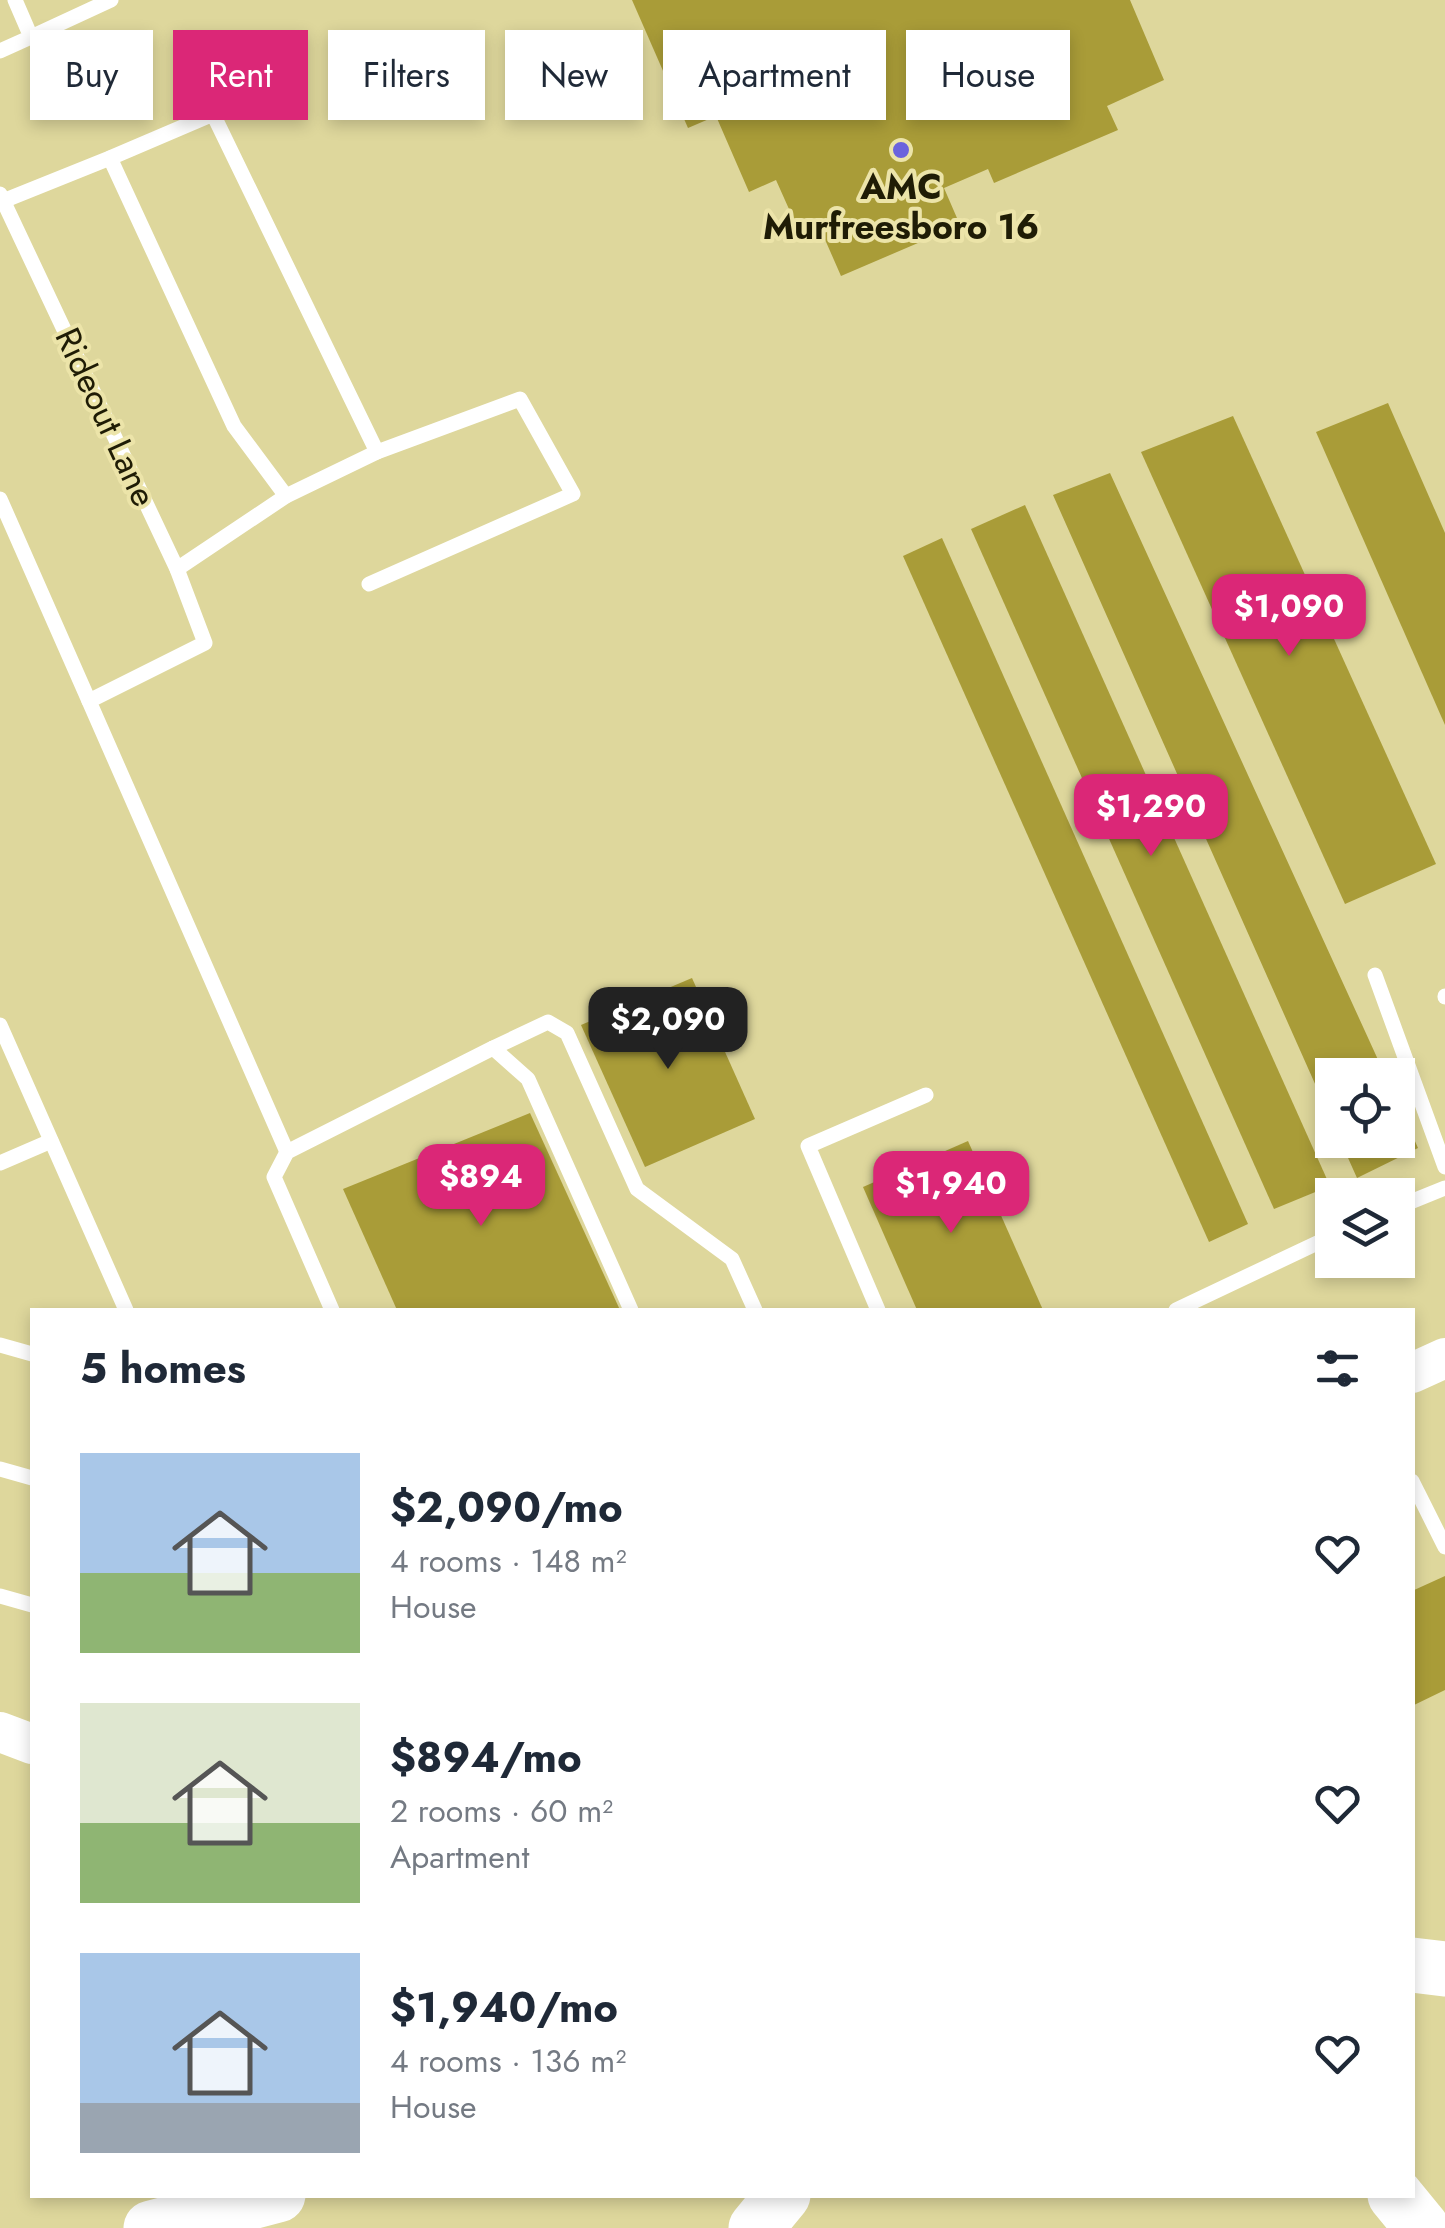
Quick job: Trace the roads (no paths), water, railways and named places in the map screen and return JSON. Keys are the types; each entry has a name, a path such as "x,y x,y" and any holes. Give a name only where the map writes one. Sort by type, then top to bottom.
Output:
{"highway":[{"path":"1415,1964 1445,1969"},
{"path":"151,2228 266,2198"},
{"path":"756,2228 781,2198"},
{"path":"1397,2198 1422,2228"}],"street":[{"path":"1415,1372 1445,1358"},
{"path":"0,1732 30,1743"}],"lane":[{"path":"15,0 30,35"},
{"path":"46,30 112,0"},
{"path":"0,51 30,37"},
{"path":"2,198 213,114 377,452"},
{"path":"110,158 234,426 286,496"},
{"name":"Rideout Lane","path":"2,198 177,569 205,643 89,701"},
{"path":"177,569 286,496 377,452 520,399 574,494 369,584"},
{"path":"0,500 287,1152"},
{"path":"1375,974 1445,1167"},
{"path":"331,1308 274,1178 287,1152 548,1022 567,1033 637,1189 732,1259 754,1308"},
{"path":"0,1025 125,1308"},
{"path":"493,1048 528,1079 631,1308"},
{"path":"877,1308 808,1146 926,1095"},
{"path":"0,1163 51,1141"},
{"path":"1415,1201 1445,1188"},
{"path":"1180,1308 1315,1244"},
{"path":"0,1345 30,1353"},
{"path":"0,1469 30,1477"},
{"path":"1415,1485 1443,1536"},
{"path":"0,1596 30,1605"}],"place":[{"name":"AMC Murfreesboro 16","path":"901,150"}]}
